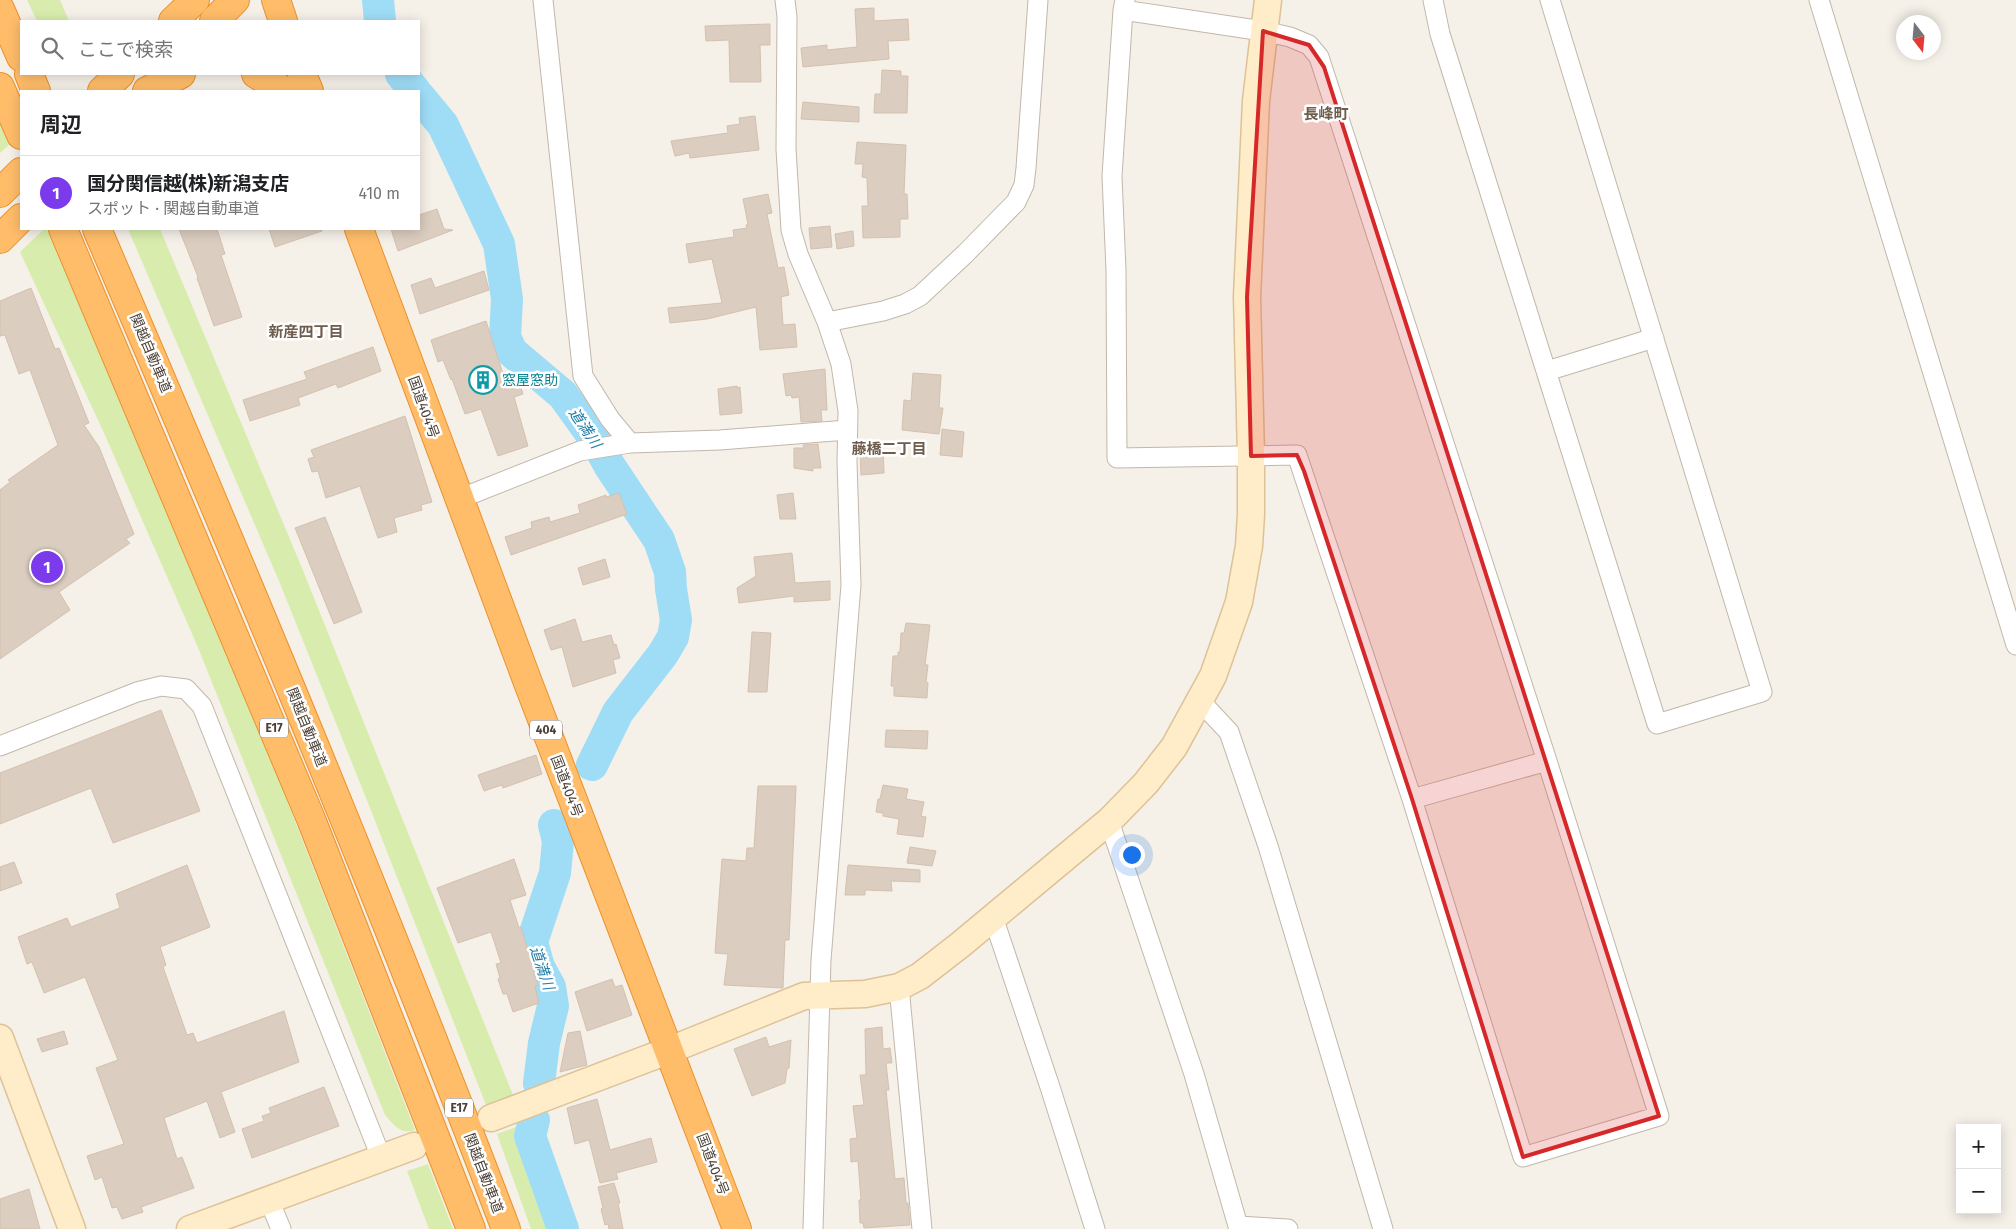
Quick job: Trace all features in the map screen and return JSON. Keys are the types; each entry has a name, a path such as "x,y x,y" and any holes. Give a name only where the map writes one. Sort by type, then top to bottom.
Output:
{"highway":[{"path":"174,20 195,0"},
{"path":"215,20 235,0"},
{"path":"276,0 283,20"},
{"path":"0,9 20,55"},
{"path":"103,90 119,75"},
{"path":"145,90 160,75"},
{"path":"150,90 179,75"},
{"path":"258,75 282,90"},
{"path":"302,75 309,90"},
{"path":"0,87 16,124"},
{"path":"0,193 20,173"},
{"path":"0,239 20,219"},
{"name":"E17","path":"64,230 312,819 470,1229"},
{"name":"関越自動車道","path":"98,230 246,578 363,863 506,1229"},
{"name":"国道404号","path":"359,230 459,499 737,1229"}],"street":[{"path":"543,0 583,376 610,419 630,443"},
{"path":"784,0 787,17 786,149 791,230 798,254 827,322 841,364 848,411 846,462 851,585 821,960 813,1229"},
{"path":"827,322 883,311 905,304 920,296 1016,202 1024,185 1026,168 1038,0"},
{"path":"491,1118 670,1050 804,996 865,994 899,987 920,976 1109,821 1146,783 1174,747 1201,702 1213,676 1239,602 1244,576 1251,514 1248,297 1256,101 1268,0"},
{"path":"1433,0 1445,51 1657,724 1762,692 1550,0"},
{"path":"1819,0 2016,645"},
{"path":"1124,5 1263,31 1290,37 1308,45 1319,57 1324,67 1659,1116 1524,1157 1412,799 1297,454 1117,458 1116,270 1112,176 1124,5"},
{"path":"1547,371 1654,338"},
{"path":"459,499 580,451 630,443 720,440 847,430"},
{"path":"0,746 137,692 161,686 186,689 202,706 381,1157"},
{"path":"1201,702 1229,732 1268,846 1382,1229"},
{"path":"1412,799 1547,761"},
{"path":"1109,821 1194,1074 1238,1226 1288,1229"},
{"path":"993,916 1095,1229"},
{"path":"899,987 922,1229"},
{"path":"0,1038 72,1229"},
{"path":"190,1229 414,1146"},
{"path":"269,1200 281,1229"}],"highlighted area":[{"path":"1263,31 1309,45 1324,67 1659,1116 1523,1157 1412,799 1304,471 1297,455 1251,456 1247,297"}],"green space":[{"path":"27,0 60,0 69,20 37,20"},
{"path":"0,121 10,144 0,153"},
{"path":"43,230 47,230 262,736 415,1130 401,1130 385,1115 197,645 104,433 20,252"},
{"path":"128,230 160,230 302,568 513,1095 486,1105 279,581"},
{"path":"522,1125 560,1229 531,1229 497,1134"},
{"path":"428,1164 453,1229 429,1229 407,1171"}],"building":[{"path":"874,8 874,21 908,19 909,40 888,41 889,59 803,67 801,48 827,45 827,50 857,47 855,9"},
{"path":"770,24 770,45 760,45 761,82 730,82 729,40 706,41 705,26"},
{"path":"882,70 901,71 901,76 908,76 907,113 874,113 875,94 881,94"},
{"path":"803,102 859,107 859,122 801,119"},
{"path":"755,116 759,150 690,158 689,153 675,156 671,141 728,133 727,126 740,124 739,118"},
{"path":"857,142 906,145 904,194 907,194 908,219 900,219 900,237 863,238 862,206 868,206 867,178 862,177 863,164 855,164"},
{"path":"768,194 772,213 767,214 778,268 784,267 789,295 781,297 783,325 795,324 797,347 760,350 756,307 707,319 670,323 668,308 722,303 712,259 689,263 686,244 734,237 733,230 747,228 746,225 748,224 743,199"},
{"path":"437,209 444,229 453,230 398,251 391,230 420,230 420,215"},
{"path":"830,226 832,247 811,249 809,228"},
{"path":"179,230 217,230 225,254 221,255 242,317 214,326 198,277"},
{"path":"269,230 322,230 322,231 275,247"},
{"path":"853,231 854,246 837,249 835,234"},
{"path":"484,271 489,290 420,314 411,285 431,278 435,288"},
{"path":"31,288 55,349 59,348 89,423 84,425 99,447 134,534 126,539 130,543 59,592 70,610 0,659 0,490 10,482 8,480 58,445 30,370 19,374 5,335 0,336 0,301"},
{"path":"486,321 505,380 517,376 523,394 514,397 528,446 498,456 481,409 465,414 443,360 438,362 431,340"},
{"path":"373,347 381,371 338,388 336,384 298,398 300,405 250,421 243,400 307,379 304,372"},
{"path":"825,369 827,410 821,410 822,421 801,422 799,397 792,398 791,395 786,396 783,374"},
{"path":"913,373 941,375 939,408 943,408 939,434 902,430 904,400 911,401"},
{"path":"737,386 737,388 740,387 742,413 720,415 718,389"},
{"path":"405,416 432,502 421,505 422,510 394,518 397,532 378,538 360,486 326,498 318,471 312,472 308,459 314,457 311,450"},
{"path":"942,429 964,432 962,457 940,455"},
{"path":"818,444 821,468 813,468 813,471 794,468 794,448 804,448 803,445"},
{"path":"883,446 884,473 861,475 860,447"},
{"path":"619,493 627,514 511,555 505,537 532,528 531,522 549,517 550,522 580,513 578,505 606,495 606,497"},
{"path":"793,493 796,519 780,519 777,495"},
{"path":"325,517 362,612 334,624 295,528"},
{"path":"792,553 795,583 830,581 830,600 794,602 794,596 739,603 737,588 756,576 754,557"},
{"path":"605,559 610,577 583,585 578,568"},
{"path":"575,619 582,642 611,635 620,658 613,660 616,673 573,687 562,647 551,650 544,630"},
{"path":"906,623 930,625 925,665 928,665 927,698 894,696 894,686 891,686 893,656 898,656 898,652 900,652 901,633 904,633"},
{"path":"752,632 771,633 767,692 748,692"},
{"path":"161,710 200,811 113,843 91,788 0,824 0,773"},
{"path":"886,730 928,731 927,749 885,747"},
{"path":"536,755 542,774 503,788 502,785 484,791 478,775"},
{"path":"883,785 908,789 906,799 924,802 921,816 926,817 923,837 897,834 899,819 883,816 883,813 876,812"},
{"path":"758,786 796,786 789,940 785,940 783,988 724,985 728,954 715,953 722,859 746,861 747,848 754,848"},
{"path":"910,847 936,851 932,866 907,863"},
{"path":"514,859 526,895 510,900 519,928 521,927 538,985 535,986 539,1003 513,1012 507,994 503,994 498,979 500,978 496,964 501,963 491,932 458,943 437,888"},
{"path":"14,862 22,883 0,891 0,867"},
{"path":"187,865 210,927 160,947 166,965 163,967 187,1035 193,1033 197,1043 284,1011 299,1062 221,1092 235,1132 220,1138 207,1101 164,1118 177,1159 182,1157 194,1188 141,1207 143,1212 122,1219 117,1207 112,1208 102,1177 95,1180 87,1156 124,1144 96,1068 118,1060 85,977 44,993 32,962 27,964 18,937 67,918 71,927 120,908 116,894"},
{"path":"848,865 920,870 920,882 891,881 892,891 865,890 865,895 845,895"},
{"path":"612,979 615,987 622,985 632,1015 587,1031 575,992"},
{"path":"882,1027 883,1049 890,1048 892,1063 886,1063 889,1090 886,1090 895,1179 904,1178 910,1225 864,1228 863,1223 860,1223 859,1200 861,1200 858,1161 851,1162 850,1139 857,1138 853,1106 864,1105 860,1075 866,1075 865,1029"},
{"path":"64,1031 68,1044 42,1052 37,1039"},
{"path":"580,1031 587,1065 560,1072 568,1033"},
{"path":"766,1037 769,1047 791,1040 789,1068 787,1069 785,1083 752,1096 734,1049"},
{"path":"324,1087 339,1126 252,1158 242,1129 264,1121 262,1116 271,1113 269,1108"},
{"path":"597,1099 610,1150 651,1138 657,1162 616,1173 618,1179 600,1183 589,1140 575,1144 567,1108"},
{"path":"614,1183 620,1203 618,1203 623,1229 609,1229 608,1224 605,1225 601,1209 603,1208 598,1187"},
{"path":"29,1189 40,1229 0,1229 0,1199"}],"waterway":[{"name":"道満川","path":"378,0 380,20"},
{"name":"道満川","path":"402,75 414,90"},
{"name":"道満川","path":"420,97 443,125 499,244 507,299 505,337 512,352 563,395 596,441 609,465 659,540 670,572 676,620 673,637 663,654 618,712 592,765"},
{"name":"道満川","path":"539,1083 544,1043 553,1006 550,987 539,967 532,942 555,873 558,841 554,825"},
{"name":"道満川","path":"534,1120 530,1136 563,1229"}],"place":[{"name":"窓屋窓助","path":"483,380"},
{"name":"国分関信越(株)新潟支店","path":"47,567"}],"district":[{"name":"長峰町","path":"1326,114"},
{"name":"新産四丁目","path":"306,332"},
{"name":"藤橋二丁目","path":"889,449"}]}
